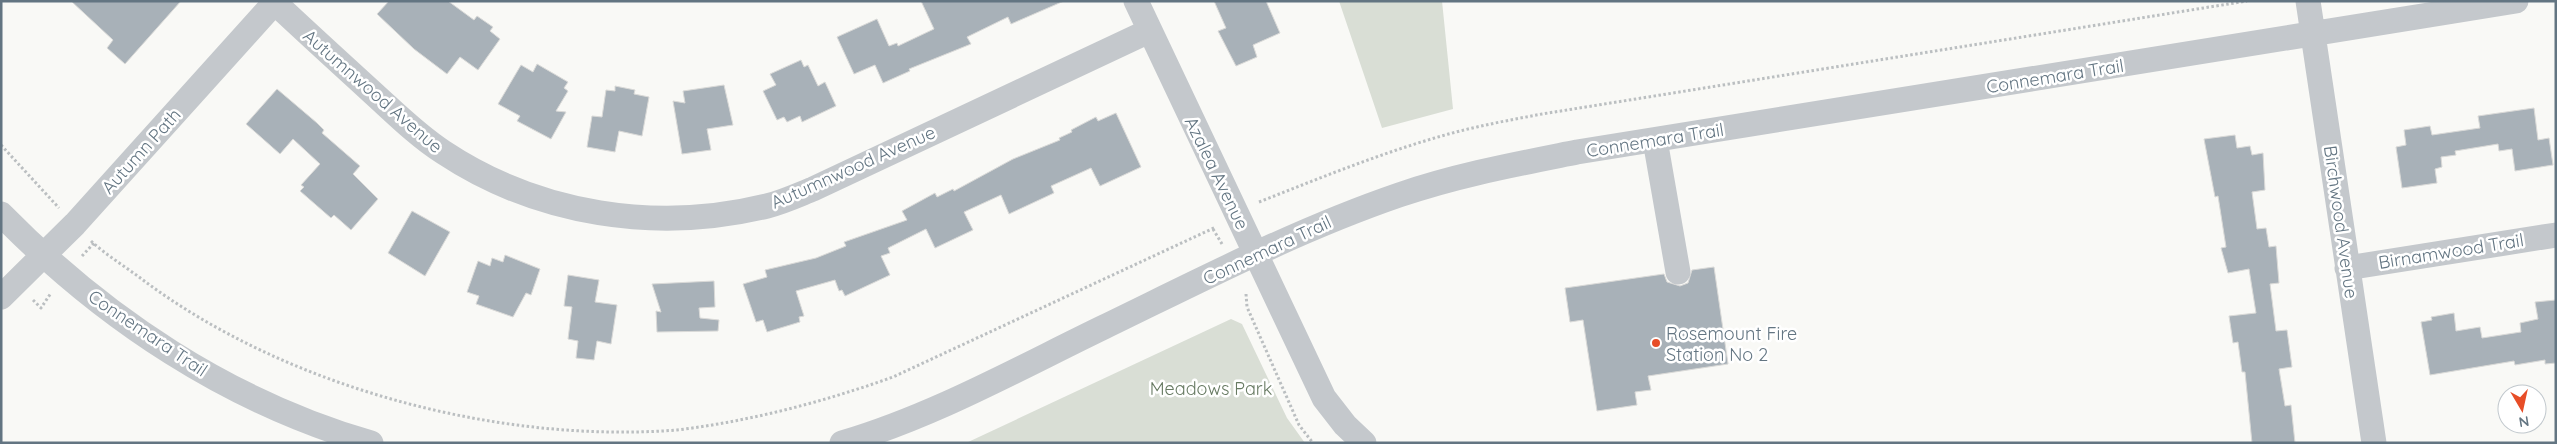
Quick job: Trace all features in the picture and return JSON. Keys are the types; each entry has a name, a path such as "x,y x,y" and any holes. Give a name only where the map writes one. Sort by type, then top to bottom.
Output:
{"street":[{"name":"Azalea Avenue","path":"1136,1 1324,398 1345,425 1364,443"},
{"name":"Birchwood Avenue","path":"2308,1 2374,443"},
{"name":"Connemara Trail","path":"842,443 890,427 965,394 1342,216 1444,181 1531,161 1655,140 2516,1"},
{"name":"Autumnwood Avenue","path":"275,2 414,130 472,170 531,196 568,207 650,218 688,218 768,206 813,189 1149,31"},
{"name":"Autumn Path","path":"1,298 75,224 275,2"},
{"path":"1655,140 1678,272"},
{"name":"Connemara Trail","path":"1,214 42,255 138,330 187,362 276,409 371,443"},
{"name":"Birnamwood Trail","path":"2347,268 2556,235"}],"path":[{"path":"1,145 94,243 190,313 286,364 370,395 443,414 515,427 594,433 675,430 783,411 857,390 893,377 1213,229 1256,203 1344,168 1446,135 1542,114 2247,1"},
{"path":"1247,307 1299,425 1313,443"}],"green space":[{"path":"1339,1 1442,1 1453,109 1382,128"},
{"name":"Meadows Park","path":"1231,319 1242,324 1287,418 1305,443 966,443"}],"building":[{"path":"71,1 181,1 125,64 107,48 113,40"},
{"path":"389,1 448,1 474,20 477,16 493,27 490,31 500,39 478,70 460,57 447,74 414,49 377,14"},
{"path":"921,1 1064,1 1011,24 1008,17 967,37 971,44 909,69 910,71 883,83 875,65 854,74 837,37 877,19 889,46 897,43 898,46 934,29"},
{"path":"1214,1 1266,1 1280,33 1253,45 1257,57 1236,66 1218,31 1226,28"},
{"path":"801,60 804,67 808,65 818,86 825,82 836,106 802,122 800,116 787,122 784,117 777,120 763,91 776,85 770,74"},
{"path":"537,64 568,82 564,88 568,91 556,111 566,112 551,139 517,121 520,116 498,104 521,65 533,72"},
{"path":"724,85 733,125 707,129 711,150 682,154 673,101 685,103 683,91"},
{"path":"615,86 635,90 634,94 649,97 642,136 619,131 615,152 587,147 592,116 602,117 606,90 615,91"},
{"path":"277,89 317,123 324,130 322,133 360,166 353,174 378,199 351,230 334,215 331,218 300,191 304,187 301,185 320,164 293,139 280,154 246,124"},
{"path":"2534,108 2538,140 2549,138 2553,165 2515,171 2512,149 2499,151 2498,144 2455,151 2456,155 2441,157 2442,167 2435,169 2437,183 2402,188 2396,147 2406,145 2404,130 2430,126 2432,135 2480,128 2478,116"},
{"path":"1116,113 1141,167 1100,186 1091,168 1051,186 1054,193 1009,214 1001,195 964,212 973,230 935,248 926,229 888,248 890,253 881,256 890,275 845,296 842,290 839,291 835,280 796,291 804,316 799,317 800,322 767,332 763,320 756,322 743,284 767,277 765,270 816,258 846,246 844,242 907,220 902,211 935,193 937,197 953,189 954,191 1013,159 1060,140 1059,138 1072,132 1071,130 1096,117 1098,121"},
{"path":"2235,135 2237,148 2250,146 2252,155 2263,153 2265,190 2252,192 2257,229 2266,228 2269,247 2276,246 2279,283 2270,284 2276,331 2287,330 2292,367 2279,369 2285,406 2291,405 2295,443 2252,443 2245,372 2242,372 2238,342 2233,343 2229,316 2256,313 2249,269 2228,273 2221,248 2226,247 2218,196 2215,197 2204,139"},
{"path":"412,211 450,232 425,276 388,253"},
{"path":"505,255 540,269 531,295 526,293 513,317 476,304 479,296 467,292 478,261 490,266 492,258 503,262"},
{"name":"Rosemount Fire Station No 2","path":"1714,267 1728,364 1648,376 1651,390 1635,392 1637,405 1597,411 1583,320 1570,322 1565,288 1664,274 1667,282 1680,286 1688,283 1692,270"},
{"path":"568,275 599,280 595,302 617,305 611,344 597,341 594,360 576,358 578,341 568,339 572,307 564,306"},
{"path":"714,281 715,307 699,308 700,318 719,320 718,331 657,332 656,311 661,312 652,284"},
{"path":"2556,300 2556,363 2545,364 2545,360 2515,365 2514,361 2430,375 2421,322 2432,320 2431,317 2454,313 2456,331 2480,327 2482,338 2521,332 2520,323 2538,319 2535,302"}],"place":[{"name":"Rosemount Fire Station No 2","path":"1656,343"}]}
